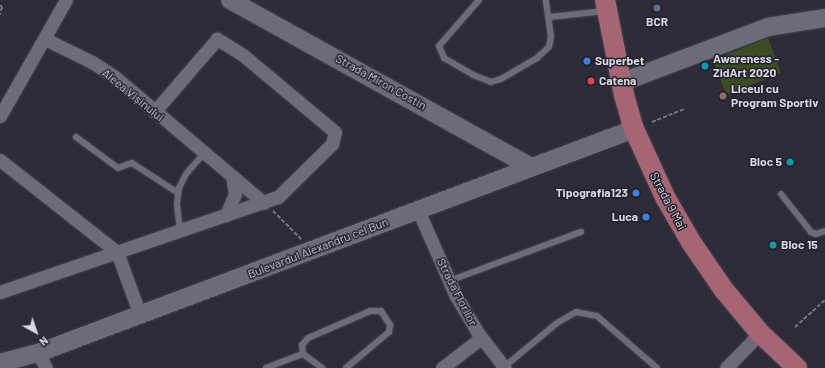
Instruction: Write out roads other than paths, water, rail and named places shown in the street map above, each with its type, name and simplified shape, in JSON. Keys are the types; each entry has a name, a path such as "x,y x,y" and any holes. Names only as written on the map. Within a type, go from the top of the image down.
{"main road":[{"name":"Strada Miron Costin","path":"230,0 531,167"},
{"name":"Strada 9 Mai","path":"606,6 620,83 643,125 664,197 691,242 724,290 760,333 797,368"},
{"path":"620,83 768,27 825,18"},
{"name":"Bulevardul Alexandru cel Bun","path":"0,363 42,361 140,315 643,125"}],"street":[{"path":"0,116 66,0"},
{"name":"Aleea Vișinului","path":"45,39 92,62 115,77 154,112 264,202"},
{"path":"0,292 264,202 282,194 305,173 332,144 335,132 243,55 217,39 154,112"},
{"path":"0,160 117,252 140,315"},
{"path":"226,215 235,194 232,176"},
{"name":"Strada Florilor","path":"418,210 449,281 481,338 505,367"},
{"path":"726,368 760,333"},
{"path":"442,368 481,338"}],"lane":[{"path":"479,0 439,46 444,58 473,75 491,82 501,79 544,52 549,47 551,37 550,17 546,0"},
{"path":"550,17 606,6"},
{"path":"76,137 118,168 132,163 178,193"},
{"path":"180,230 177,204 178,193 186,174 204,153"},
{"path":"781,194 811,232 816,234 825,231"},
{"path":"449,281 581,232"},
{"path":"322,368 303,354 302,345 308,338 370,311 381,311 390,325 389,332 346,368"},
{"path":"505,367 557,323 576,312 597,316 657,368"},
{"path":"266,368 303,354"}],"place":[{"name":"BCR","path":"657,8"},
{"name":"Superbet","path":"587,61"},
{"name":"Awareness - ZidArt 2020","path":"705,66"},
{"name":"Catena","path":"591,81"},
{"name":"Liceul cu Program Sportiv","path":"723,96"},
{"name":"Bloc 5","path":"790,162"},
{"name":"Tipografia123","path":"636,193"},
{"name":"Luca","path":"646,217"},
{"name":"Bloc 15","path":"773,245"}]}
